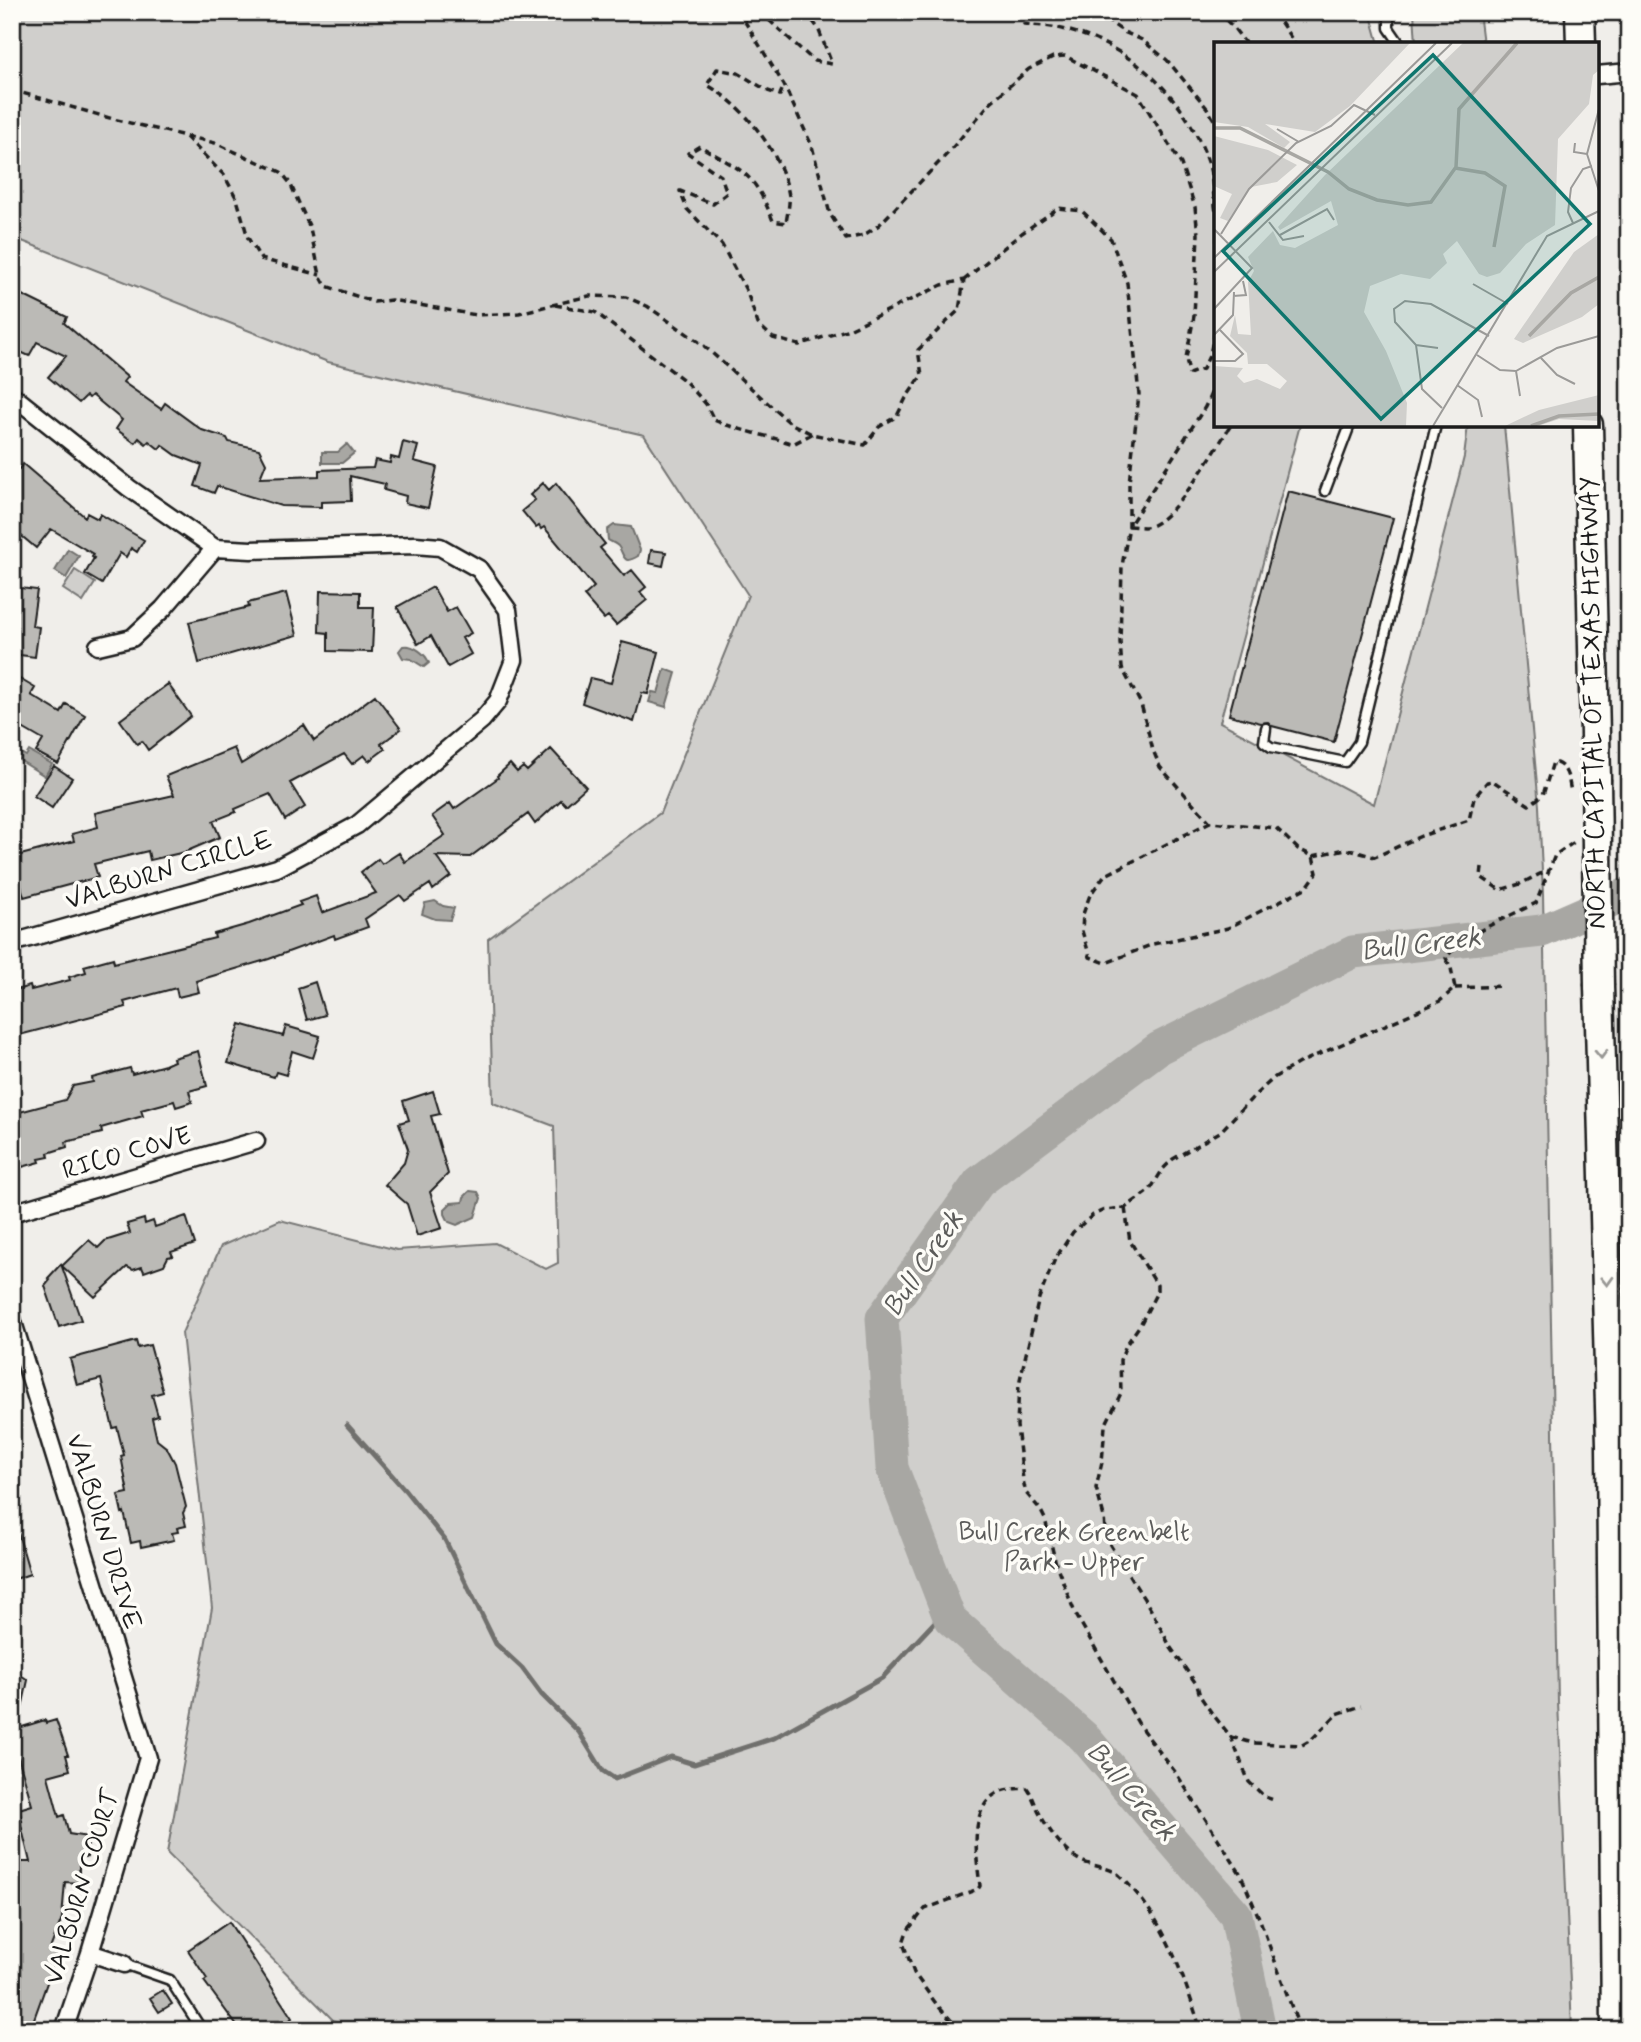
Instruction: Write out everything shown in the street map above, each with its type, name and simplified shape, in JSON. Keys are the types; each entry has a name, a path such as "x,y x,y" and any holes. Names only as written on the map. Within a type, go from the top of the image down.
{"highway":[{"path":"1580,12 1581,42"},
{"name":"NORTH CAPITAL OF TEXAS HIGHWAY","path":"1588,427 1599,985 1620,1445 1616,2030"}],"street":[{"path":"1599,75 1629,72"},
{"path":"12,394 130,488 215,548 163,609 132,638 98,646"},
{"name":"VALBURN CIRCLE","path":"12,943 277,868 357,825 482,720 498,701 514,660 508,610 479,569 440,547 415,545 251,550 215,548"},
{"name":"RICO COVE","path":"12,1213 256,1141"},
{"name":"VALBURN DRIVE","path":"12,1319 148,1758"},
{"name":"VALBURN COURT","path":"64,2030 90,1953 148,1758"},
{"path":"90,1953 124,1964"}],"lane":[{"path":"1389,12 1389,28 1399,42"},
{"path":"1325,491 1349,427"},
{"path":"1266,728 1264,743 1271,747 1345,762 1359,742 1436,427"},
{"path":"124,1964 170,1980 202,2030"}],"path":[{"path":"736,12 742,17 784,85 812,146 830,214 846,239 864,235 878,225 948,153 991,102 1029,69 1053,57 1065,56 1138,94 1181,164 1195,207 1198,234 1194,316 1186,358 1189,373 1203,369 1214,336"},
{"path":"760,12 814,61 832,64 818,29 806,12"},
{"path":"1018,12 1024,24 1066,30 1108,46 1144,69 1166,89 1192,123 1208,162 1214,200"},
{"path":"1095,12 1124,32 1142,40 1167,60 1214,120"},
{"path":"1218,12 1245,42"},
{"path":"1274,12 1294,42"},
{"path":"784,85 780,95 737,73 717,69 707,85 746,114 775,157 790,197 786,223 773,221 761,191 747,173 700,146 688,153 721,176 727,193 713,204 680,191 687,209 722,245 747,292 758,324 772,338 799,345 849,329 942,285 964,280 1058,208 1082,211 1111,239 1127,282 1139,394 1129,483 1129,526 1122,566 1119,642 1122,668 1141,704 1160,767 1210,822"},
{"path":"12,90 64,106 215,143 281,172 290,183 310,228 320,275 326,286 374,302 391,300 476,316 519,313 589,296 626,297 647,306 702,344 790,423 812,434 865,445 879,427 897,416 922,375 918,350 959,310 964,280"},
{"path":"184,136 224,175 237,199 248,237 261,259 320,275"},
{"path":"553,304 594,312 685,381 706,404 714,420 793,444 812,434"},
{"path":"1129,526 1205,407 1214,387"},
{"path":"1129,526 1150,527 1163,518 1184,495 1230,427"},
{"path":"1313,856 1317,873 1307,887 1228,928 1153,944 1106,963 1090,957 1082,931 1083,914 1090,895 1104,876 1210,822 1276,828 1298,849 1313,856 1346,849 1375,857 1421,836 1469,820 1474,798 1486,782 1493,781 1529,805 1543,795 1553,762 1564,768 1569,777 1571,793"},
{"path":"1610,817 1629,803"},
{"path":"1455,988 1446,958 1452,950 1536,903 1555,855 1582,837"},
{"path":"1482,867 1481,877 1500,890 1520,884 1549,869"},
{"path":"1300,2030 1240,1873 1176,1773 1141,1728 1075,1613 1056,1564 1045,1519 1026,1493 1017,1426 1020,1384 1039,1298 1055,1259 1073,1232 1093,1215 1104,1210 1125,1208 1150,1190 1173,1159 1220,1132 1275,1077 1298,1063 1440,1001 1455,988 1501,986"},
{"path":"1125,1208 1130,1241 1157,1285 1157,1292 1123,1352 1119,1378 1121,1393 1105,1426 1102,1462 1096,1488 1107,1539 1171,1647 1197,1685 1200,1696 1231,1737 1249,1782 1265,1797 1273,1800"},
{"path":"1231,1737 1253,1743 1302,1745 1311,1740 1337,1714 1361,1706"},
{"path":"960,2030 937,2005 914,1973 903,1943 907,1931 925,1909 978,1889 980,1886 974,1839 984,1807 991,1797 1002,1790 1027,1788 1041,1816 1069,1853 1083,1864 1117,1873 1149,1910 1178,1960 1201,2030"}],"green space":[{"name":"Bull Creek Greenbelt Park - Upper","path":"12,12 1370,12 1378,42 1214,42 1214,427 1299,427 1220,722 1374,804 1464,457 1468,427 1504,427 1539,806 1543,894 1558,1702 1572,2030 343,2030 167,1853 212,1608 182,1333 221,1246 280,1220 397,1250 495,1243 546,1269 558,1263 554,1126 493,1103 488,939 660,813 748,595 644,435 328,362 12,237"},
{"path":"1414,12 1479,12 1483,42 1416,42"},
{"path":"75,570 95,583 83,602 63,589"}],"shaded area":[{"path":"347,444 354,453 342,463 322,463 322,452 338,452"},
{"path":"614,525 631,527 640,550 638,556 626,560 618,546 608,540 607,530"},
{"path":"68,549 79,556 66,578 55,571"},
{"path":"403,646 419,650 429,663 424,667 411,659 403,658 399,651"},
{"path":"665,669 676,673 666,707 649,702 652,692 658,693"},
{"path":"29,751 52,764 45,776 16,758 19,752 26,756"},
{"path":"435,901 454,908 450,920 435,919 422,914 425,903"},
{"path":"470,1191 478,1192 481,1198 475,1217 457,1225 449,1222 445,1209 451,1203 463,1202"}],"building":[{"path":"12,290 67,317 64,323 127,377 123,382 161,409 165,403 202,430 227,438 229,442 259,449 266,463 260,478 319,476 319,470 373,468 375,460 390,463 391,457 399,459 403,442 418,446 414,461 437,467 428,508 405,503 406,496 384,490 385,484 350,476 351,501 321,502 321,507 281,506 217,486 214,493 195,486 202,465 176,455 162,445 159,449 149,441 146,444 139,438 135,443 116,429 122,420 92,395 89,398 86,396 79,403 48,377 66,356 37,342 29,356 12,348"},
{"path":"23,464 85,517 87,513 98,519 100,514 144,540 137,552 131,548 126,557 120,553 102,584 85,574 94,558 93,554 51,529 36,548 12,528 12,477"},
{"path":"543,483 549,490 556,483 605,544 600,548 624,576 632,570 646,587 640,592 647,600 616,625 608,616 604,619 584,596 594,587 544,527 536,528 522,511 535,500 530,495"},
{"path":"1288,491 1393,518 1334,742 1272,726 1268,722 1261,723 1229,715"},
{"path":"651,550 666,552 663,566 649,563"},
{"path":"12,587 37,590 32,626 39,627 35,657 12,654"},
{"path":"433,587 447,612 456,607 471,633 462,638 471,654 448,667 431,636 418,644 397,607"},
{"path":"320,591 360,592 360,607 374,607 372,652 328,651 328,633 319,632"},
{"path":"286,593 297,635 199,663 189,622 249,607 248,603"},
{"path":"622,642 659,652 648,694 642,693 634,722 582,703 590,678 611,683"},
{"path":"18,678 35,688 31,695 61,713 66,704 85,715 58,764 36,752 43,740 12,722 12,689"},
{"path":"168,684 191,716 148,750 142,741 137,744 120,720"},
{"path":"375,695 401,729 381,744 385,749 369,761 364,755 352,764 344,754 290,783 305,807 285,820 270,794 213,821 220,837 185,852 150,860 148,851 94,864 98,877 24,897 13,857 74,841 72,834 98,827 95,813 174,795 166,776 234,748 241,764 304,725 314,741"},
{"path":"551,749 586,787 566,805 561,800 535,824 528,814 470,857 436,856 451,876 433,890 430,884 405,901 400,895 365,919 368,927 335,939 334,935 269,959 196,981 199,992 178,997 176,988 124,1002 126,1007 12,1037 12,991 30,986 31,990 70,980 69,977 86,972 84,966 113,958 114,963 215,938 214,934 301,905 299,902 316,896 322,913 376,893 361,872 378,859 382,864 399,853 405,862 445,835 432,816 450,803 454,809 498,778 510,764 517,772 523,767 527,771"},
{"path":"54,766 72,778 52,808 34,796"},
{"path":"315,982 325,1015 307,1020 298,988"},
{"path":"240,1024 283,1036 286,1026 320,1036 313,1058 292,1051 286,1075 276,1072 274,1077 228,1063"},
{"path":"198,1051 207,1086 189,1091 192,1102 176,1107 174,1101 141,1110 143,1116 101,1128 102,1133 66,1142 67,1147 48,1153 49,1157 39,1159 40,1162 22,1167 12,1133 12,1114 65,1100 73,1086 93,1082 92,1078 130,1068 132,1074 165,1065 174,1061 173,1058"},
{"path":"433,1091 440,1114 431,1116 448,1174 430,1192 442,1228 417,1236 407,1204 385,1185 404,1163 408,1149 399,1123 409,1120 403,1101"},
{"path":"186,1216 195,1244 171,1252 173,1256 168,1257 164,1265 144,1272 142,1267 133,1270 127,1267 95,1297 62,1266 89,1240 98,1248 105,1241 130,1233 127,1224 144,1219 145,1224 153,1221 155,1227"},
{"path":"61,1264 81,1320 59,1327 45,1286 50,1280 48,1278"},
{"path":"136,1341 138,1348 150,1345 163,1392 152,1395 158,1416 152,1418 157,1440 167,1448 175,1463 186,1507 183,1513 186,1526 177,1528 178,1532 172,1533 174,1540 141,1547 140,1541 131,1543 124,1512 122,1513 118,1495 128,1493 121,1456 124,1455 117,1427 113,1428 101,1379 77,1385 70,1359"},
{"path":"12,1526 16,1526 30,1574 12,1580"},
{"path":"12,1669 28,1680 19,1722 12,1721"},
{"path":"45,1720 46,1723 56,1720 68,1755 70,1770 48,1776 59,1817 64,1815 69,1834 88,1837 87,1857 79,1856 79,1883 65,1882 62,1918 50,1949 58,1952 30,2030 12,2030 12,1971 18,1956 12,1954 12,1912 18,1910 18,1886 12,1886 12,1862 30,1862 19,1809 32,1805 15,1746 12,1747 12,1730"},
{"path":"229,1922 292,2018 289,2021 295,2030 240,2030 204,1981 207,1979 188,1950"},
{"path":"163,1990 172,2004 159,2012 150,1998"}],"waterway":[{"name":"Bull Creek","path":"1260,2030 1236,1915 1084,1737 950,1619 892,1468 882,1318 979,1182 1159,1048 1353,952 1542,931 1629,893"},
{"path":"347,1425 445,1540 496,1644 522,1668 542,1695 579,1732 603,1771 615,1779 671,1757 694,1764 774,1738 882,1678 946,1610"}]}
